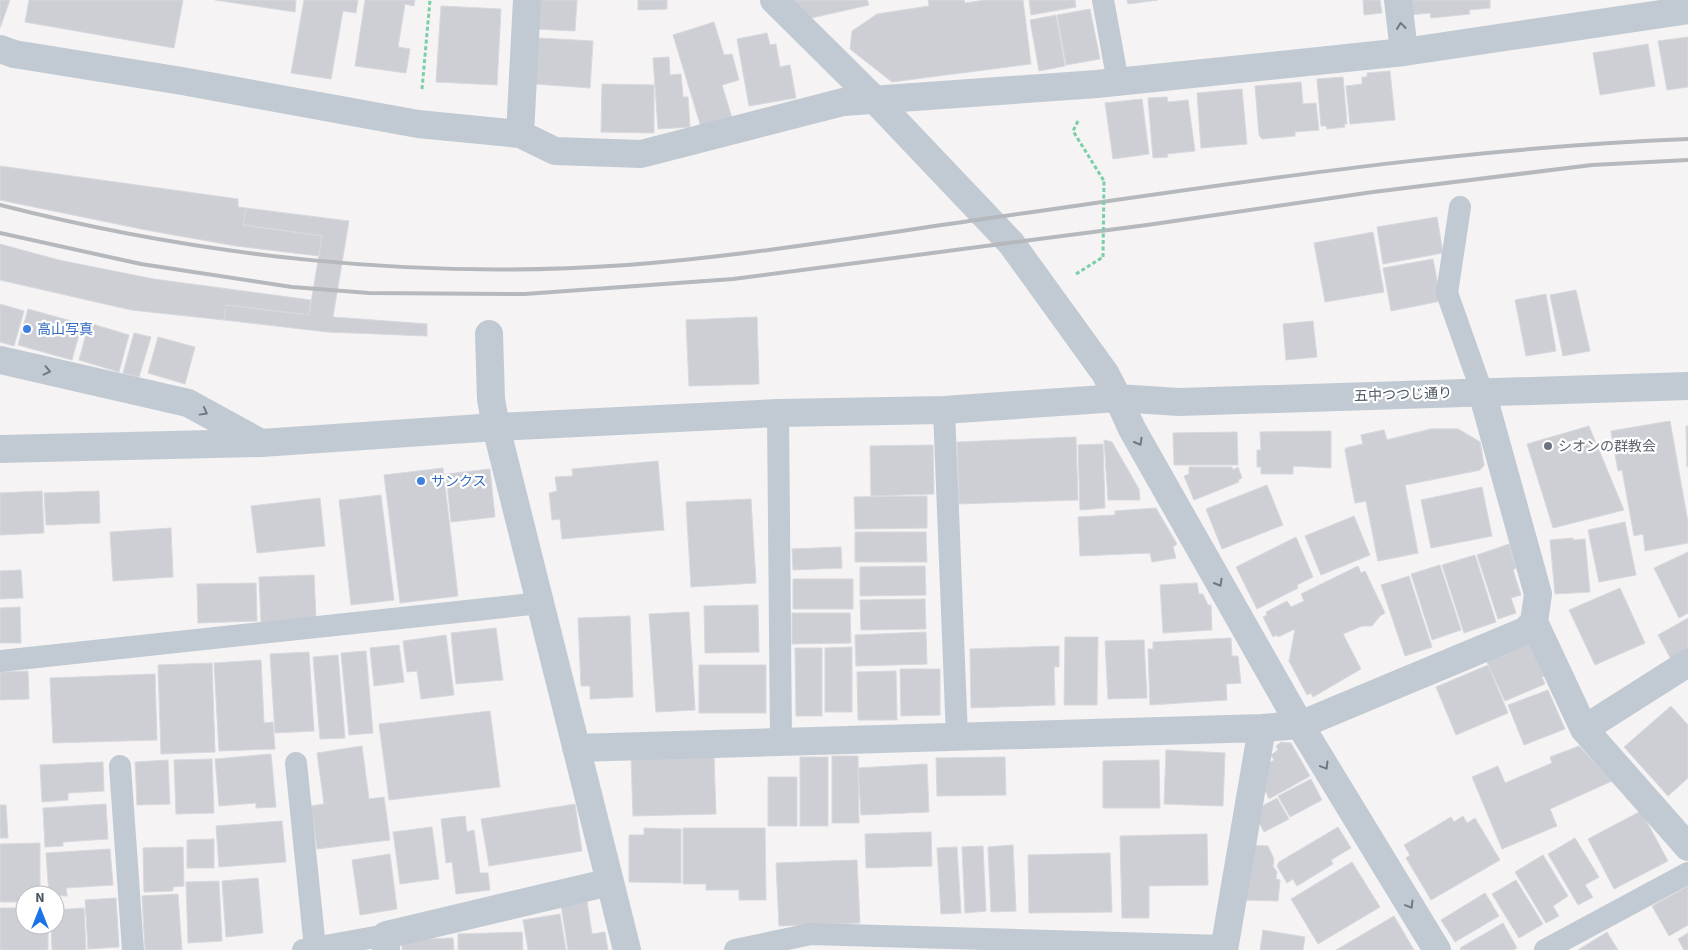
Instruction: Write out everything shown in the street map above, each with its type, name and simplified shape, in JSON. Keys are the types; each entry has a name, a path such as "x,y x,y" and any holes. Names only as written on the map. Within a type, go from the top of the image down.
{"street":[{"path":"520,134 527,0"},
{"path":"774,0 876,101 1011,243 1105,373 1132,429 1300,725 1437,950"},
{"path":"1398,0 1404,52"},
{"path":"0,49 14,54 182,81 418,124 520,134 555,151 641,154 843,102 1107,83 1404,52 1688,10"},
{"path":"489,334 492,399 496,427 627,950"},
{"path":"0,360 188,403 261,443"},
{"name":"五中つつじ通り","path":"0,450 261,443 496,427 778,413 944,410 1118,398 1179,402 1688,386"},
{"path":"1482,392 1538,594 1534,622 1584,729 1688,847"},
{"path":"576,748 1262,728 1300,725 1525,631 1534,622"},
{"path":"1584,729 1688,663"},
{"path":"1225,948 1262,728"},
{"path":"386,943 610,882"}],"lane":[{"path":"1103,0 1107,83"},
{"path":"1460,207 1448,293 1482,392"},
{"path":"944,410 958,737"},
{"path":"778,413 781,742"},
{"path":"0,661 541,602"},
{"path":"296,764 309,949 386,943"},
{"path":"120,766 133,950"},
{"path":"1545,950 1688,873"},
{"path":"734,950 811,934 1225,948"}],"path":[{"path":"418,124 430,0"},
{"path":"1103,257 1104,181 1073,131 1107,83"}],"building":[{"path":"0,0 10,0 0,28"},
{"path":"29,0 183,0 174,48 25,22"},
{"path":"215,0 296,0 295,12"},
{"path":"304,0 358,0 356,13 343,11 331,79 291,73"},
{"path":"365,0 415,0 414,6 405,4 398,47 410,49 406,73 355,66"},
{"path":"537,0 577,0 575,31 535,29"},
{"path":"638,0 667,0 667,9 638,10"},
{"path":"787,0 867,0 869,5 807,19"},
{"path":"928,0 964,0 965,3 985,0 1023,0 1031,64 892,82 850,49 852,31 877,14 929,6"},
{"path":"1029,0 1075,0 1076,7 1031,15"},
{"path":"1127,0 1158,0 1128,4"},
{"path":"1363,0 1380,0 1382,13 1364,15"},
{"path":"1408,0 1490,0 1490,8 1469,10 1470,14 1431,18 1430,13 1410,15"},
{"path":"441,6 501,9 497,85 436,82"},
{"path":"1090,9 1100,59 1066,65 1057,15"},
{"path":"1056,15 1065,66 1039,71 1030,20"},
{"path":"714,22 724,55 732,54 739,80 722,85 732,118 701,127 673,35"},
{"path":"767,33 770,45 776,44 780,67 790,65 796,98 749,106 737,39"},
{"path":"1688,37 1688,87 1667,90 1658,41"},
{"path":"538,38 593,41 590,88 535,84"},
{"path":"1648,44 1655,86 1600,95 1593,53"},
{"path":"669,57 670,75 681,74 683,97 688,97 690,127 658,129 653,58"},
{"path":"1390,71 1395,120 1350,124 1346,86 1362,84 1362,77 1367,77 1367,73"},
{"path":"1343,77 1347,124 1344,124 1345,127 1327,129 1326,126 1321,126 1317,79"},
{"path":"1301,82 1303,104 1316,103 1319,130 1295,132 1295,136 1262,139 1259,135 1255,86"},
{"path":"602,84 654,85 654,133 601,132"},
{"path":"1242,89 1247,144 1201,148 1197,93"},
{"path":"1167,97 1168,102 1188,100 1195,151 1167,154 1168,157 1153,158 1148,98"},
{"path":"1142,99 1149,154 1113,159 1105,103"},
{"path":"0,166 238,199 238,207 246,208 243,225 322,236 319,256 236,246 146,230 0,200"},
{"path":"246,208 349,221 333,317 427,324 427,336 327,332 224,320 226,305 309,315 322,236 243,225"},
{"path":"1437,217 1443,253 1383,264 1377,227"},
{"path":"1373,232 1384,292 1325,302 1314,243"},
{"path":"0,244 59,260 154,279 311,300 309,315 226,305 224,320 131,310 0,280"},
{"path":"1433,259 1441,301 1391,311 1383,268"},
{"path":"1576,290 1590,351 1563,356 1550,295"},
{"path":"1546,294 1556,351 1526,356 1515,300"},
{"path":"0,304 24,311 14,346 0,342"},
{"path":"28,309 82,324 72,360 18,345"},
{"path":"757,317 759,384 689,386 686,320"},
{"path":"1313,321 1317,357 1286,360 1283,324"},
{"path":"89,323 129,335 119,372 79,360"},
{"path":"134,333 151,337 139,377 123,373"},
{"path":"158,337 195,347 185,384 148,373"},
{"path":"1670,421 1688,522 1688,543 1645,551 1643,534 1634,536 1622,470 1618,471 1611,431"},
{"path":"1589,426 1624,510 1553,528 1527,444"},
{"path":"1686,426 1688,426 1688,467 1687,467"},
{"path":"1431,429 1458,429 1480,442 1484,465 1480,470 1405,485 1418,553 1378,561 1366,501 1355,503 1345,450 1346,448 1363,444 1361,435 1384,430 1387,440"},
{"path":"1431,429 1458,429 1480,442 1484,465 1480,470 1405,485 1418,553 1378,561 1366,501 1355,503 1345,450 1346,448 1363,444 1361,435 1384,430 1387,440"},
{"path":"1331,431 1331,468 1293,466 1293,474 1261,474 1261,467 1257,467 1257,450 1261,450 1260,432"},
{"path":"1237,432 1238,465 1174,465 1173,433"},
{"path":"1076,437 1078,500 959,504 957,442"},
{"path":"1104,440 1112,442 1139,489 1140,500 1108,500"},
{"path":"1103,444 1105,508 1080,510 1078,445"},
{"path":"933,445 934,494 871,496 870,446"},
{"path":"658,461 664,530 562,539 560,519 552,520 549,493 557,491 555,477 573,476 572,469"},
{"path":"1189,467 1232,467 1233,470 1238,467 1242,478 1238,480 1239,482 1194,500 1184,476 1189,474"},
{"path":"443,468 458,596 400,603 384,475"},
{"path":"490,469 495,517 451,522 446,474"},
{"path":"1267,485 1283,525 1222,549 1206,509"},
{"path":"1482,487 1492,536 1431,548 1421,500"},
{"path":"42,491 44,533 0,535 0,493"},
{"path":"99,491 100,523 46,525 44,493"},
{"path":"381,495 394,600 351,605 339,500"},
{"path":"927,496 927,528 855,529 854,497"},
{"path":"320,498 325,546 257,553 251,506"},
{"path":"751,499 756,583 691,587 686,502"},
{"path":"1156,508 1177,544 1173,547 1176,558 1152,562 1150,553 1080,556 1078,517 1115,515 1115,511"},
{"path":"1354,516 1370,555 1321,575 1305,536"},
{"path":"1625,522 1636,575 1599,582 1588,530"},
{"path":"171,528 173,577 113,581 110,532"},
{"path":"855,532 926,532 927,562 855,562"},
{"path":"1296,537 1313,577 1297,585 1298,588 1257,609 1236,567"},
{"path":"1573,538 1573,540 1585,539 1590,592 1555,594 1550,540"},
{"path":"1509,544 1516,568 1513,570 1521,595 1511,598 1516,613 1498,619 1477,555"},
{"path":"841,547 842,568 793,570 792,549"},
{"path":"1688,552 1688,613 1679,618 1654,568"},
{"path":"1475,555 1496,622 1464,633 1442,565"},
{"path":"1440,565 1461,630 1432,640 1411,574"},
{"path":"925,566 926,595 860,596 860,567"},
{"path":"1358,566 1361,573 1365,571 1385,613 1372,626 1362,626 1343,634 1361,669 1313,697 1311,693 1307,695 1289,661 1295,629 1278,637 1277,635 1273,637 1263,617 1267,615 1266,612 1287,601 1291,607 1304,601 1301,594"},
{"path":"21,570 23,598 0,599 0,571"},
{"path":"314,575 316,619 261,622 259,577"},
{"path":"1409,576 1432,647 1405,656 1381,585"},
{"path":"793,579 853,579 853,609 793,609"},
{"path":"256,583 257,621 198,623 197,584"},
{"path":"1197,583 1199,594 1203,594 1208,605 1211,605 1212,630 1163,633 1160,585"},
{"path":"1620,588 1645,643 1595,665 1569,610"},
{"path":"925,599 926,629 861,630 860,600"},
{"path":"758,605 759,652 705,653 704,606"},
{"path":"20,607 21,643 0,643 0,608"},
{"path":"689,612 695,710 656,712 649,614"},
{"path":"792,613 850,613 851,643 792,644"},
{"path":"630,616 633,697 590,699 590,686 581,686 578,618"},
{"path":"1688,618 1688,652 1672,661 1658,635"},
{"path":"496,628 503,680 456,684 451,633"},
{"path":"926,632 927,664 856,666 855,635"},
{"path":"446,635 454,695 421,699 417,671 407,672 403,641"},
{"path":"1065,637 1098,637 1097,705 1064,705"},
{"path":"1231,638 1232,656 1238,656 1241,683 1226,684 1227,700 1150,705 1148,649 1153,649 1153,642"},
{"path":"1144,640 1147,698 1108,699 1105,641"},
{"path":"1530,643 1544,676 1542,677 1545,684 1505,701 1487,662"},
{"path":"399,645 404,682 374,686 370,648"},
{"path":"1059,646 1059,667 1054,667 1055,705 971,708 970,649"},
{"path":"852,647 852,712 825,712 825,648"},
{"path":"795,648 822,648 822,716 796,716"},
{"path":"366,651 373,733 349,735 341,653"},
{"path":"309,652 314,731 275,733 270,654"},
{"path":"338,655 345,738 320,739 313,657"},
{"path":"261,660 264,723 273,722 275,749 219,751 214,663"},
{"path":"212,663 215,752 161,754 158,665"},
{"path":"699,665 766,665 766,713 699,713"},
{"path":"1488,665 1508,713 1456,735 1436,687"},
{"path":"900,669 940,669 940,715 901,716"},
{"path":"28,671 29,699 0,700 0,672"},
{"path":"896,671 897,720 858,720 857,672"},
{"path":"155,674 157,740 53,743 50,678"},
{"path":"1548,690 1565,729 1524,745 1508,705"},
{"path":"1671,706 1688,725 1688,778 1668,796 1624,747"},
{"path":"490,711 500,787 389,800 379,724"},
{"path":"1281,742 1291,743 1310,776 1269,799 1266,792 1261,795 1258,770 1274,760 1271,755 1278,750 1276,746"},
{"path":"362,746 369,799 384,797 390,840 317,849 311,806 324,804 317,753"},
{"path":"1579,746 1612,781 1550,809 1557,826 1502,849 1472,777 1498,766 1505,783 1552,763 1550,757"},
{"path":"1166,750 1225,753 1223,806 1164,804"},
{"path":"271,754 276,807 256,808 256,803 219,806 215,759"},
{"path":"714,756 716,814 633,816 631,757"},
{"path":"832,756 858,756 859,823 832,823"},
{"path":"800,757 828,757 828,826 800,826"},
{"path":"1005,757 1006,795 937,796 936,758"},
{"path":"212,759 214,813 176,814 174,760"},
{"path":"168,760 170,804 137,805 135,762"},
{"path":"1159,760 1160,808 1103,808 1103,761"},
{"path":"103,762 104,791 68,793 68,800 42,802 40,765"},
{"path":"927,764 929,812 861,815 858,768"},
{"path":"768,777 797,777 797,826 768,826"},
{"path":"1311,779 1322,800 1290,817 1278,796"},
{"path":"1277,798 1289,819 1264,832 1253,811"},
{"path":"106,804 108,839 63,842 63,846 45,847 43,808"},
{"path":"575,804 582,851 489,866 481,819"},
{"path":"0,805 6,805 8,838 0,838"},
{"path":"1641,811 1668,861 1614,889 1588,839"},
{"path":"465,816 467,832 474,830 480,873 488,873 490,890 456,894 452,862 446,863 441,819"},
{"path":"1463,816 1467,823 1475,818 1500,860 1431,900 1406,858 1410,855 1404,845 1451,817 1454,822"},
{"path":"282,821 286,862 219,867 216,826"},
{"path":"432,827 439,879 400,884 393,832"},
{"path":"1338,827 1351,848 1331,860 1333,864 1297,886 1293,879 1287,883 1277,866 1279,862"},
{"path":"644,828 681,829 681,883 629,882 629,835 644,835"},
{"path":"683,828 765,828 766,900 739,900 739,890 706,890 706,884 683,884"},
{"path":"931,832 932,866 866,868 865,834"},
{"path":"1207,834 1208,885 1149,886 1149,918 1122,918 1120,836"},
{"path":"1575,838 1599,877 1585,885 1593,897 1578,905 1548,854"},
{"path":"214,839 214,868 187,868 187,840"},
{"path":"40,843 40,885 15,885 15,902 0,902 0,844"},
{"path":"1013,845 1016,911 991,912 988,847"},
{"path":"1247,845 1268,846 1274,859 1273,866 1277,872 1276,879 1280,880 1278,901 1243,900"},
{"path":"983,846 986,911 965,913 962,847"},
{"path":"183,847 184,886 173,887 173,891 144,892 143,848"},
{"path":"957,847 961,913 941,914 937,848"},
{"path":"110,849 113,885 66,888 67,896 65,896 65,885 48,885 46,853"},
{"path":"1110,853 1112,912 1029,913 1028,855"},
{"path":"390,854 397,909 360,915 352,860"},
{"path":"1543,855 1568,896 1553,906 1559,916 1546,923 1515,872"},
{"path":"857,860 860,923 779,926 776,863"},
{"path":"1352,862 1380,907 1318,944 1291,899"},
{"path":"258,878 263,933 226,937 222,881"},
{"path":"1516,880 1543,924 1519,938 1492,894"},
{"path":"219,881 222,941 188,943 186,882"},
{"path":"1688,886 1688,925 1669,936 1652,906"},
{"path":"1485,893 1499,916 1455,942 1441,920"},
{"path":"178,894 182,950 145,950 142,896"},
{"path":"116,898 119,947 88,949 85,900"},
{"path":"587,901 592,934 605,932 608,950 568,950 561,905"},
{"path":"0,908 15,908 15,935 48,935 48,950 0,950"},
{"path":"84,908 86,950 52,950 51,935 65,935 65,909"},
{"path":"560,914 566,950 528,950 523,920"},
{"path":"1394,916 1414,950 1336,950"},
{"path":"1503,923 1517,948 1513,950 1461,950 1460,948"},
{"path":"1263,930 1305,937 1303,950 1260,950"},
{"path":"522,932 523,950 458,950 458,934"},
{"path":"1607,932 1618,950 1578,950"},
{"path":"1688,933 1688,950 1684,950 1678,939"},
{"path":"453,938 454,950 402,950 402,940"}],"railway":[{"path":"0,205 77,223 232,251 390,266 548,269 627,265 761,251 1335,170 1511,151 1688,139"},
{"path":"0,233 141,264 292,287 369,293 525,294 733,279 1147,225 1373,192 1592,165 1688,160"}],"place":[{"name":"高山写真","path":"27,329"},
{"name":"シオンの群教会","path":"1548,446"},
{"name":"サンクス","path":"421,481"}]}
